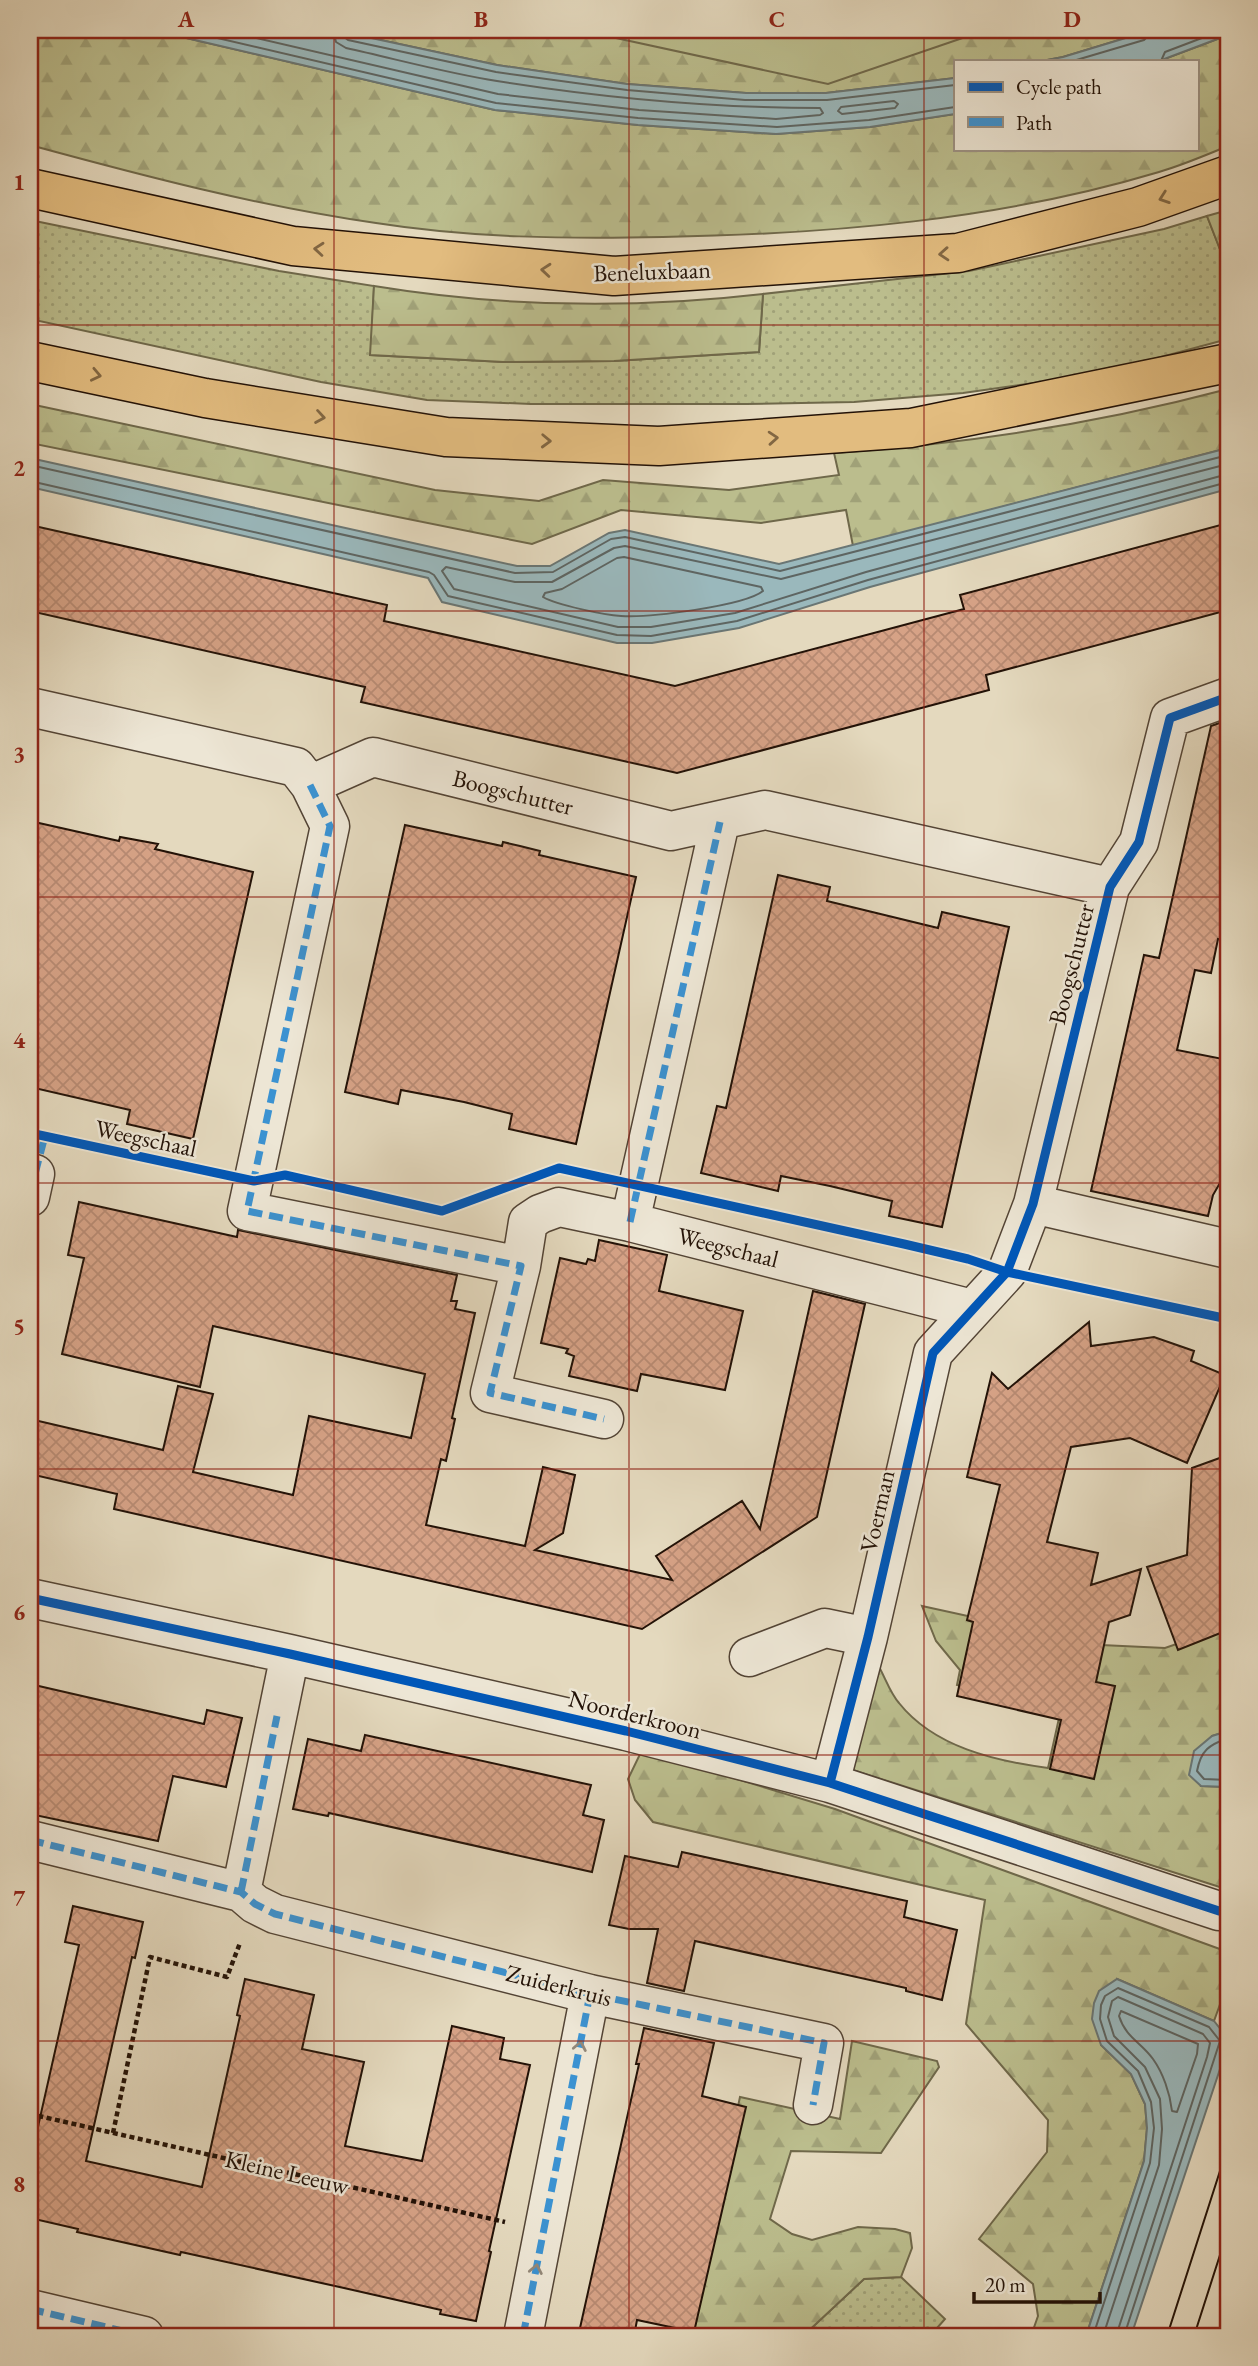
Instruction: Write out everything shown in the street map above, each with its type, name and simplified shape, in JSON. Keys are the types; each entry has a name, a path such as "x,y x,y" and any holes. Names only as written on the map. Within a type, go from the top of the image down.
{"main road":[{"name":"Beneluxbaan","path":"30,188 293,246 614,276 958,253 1138,207 1228,175"},
{"path":"30,361 205,398 446,437 659,446 911,428 1228,363"}],"street":[{"name":"Boogschutter","path":"1007,1272 1033,1204 1110,887 1139,842 1170,719 1224,700"},
{"path":"30,707 296,766 310,785 330,826 247,1211 521,1266"},
{"name":"Boogschutter","path":"310,785 373,757 671,831 765,810 1110,887"},
{"path":"630,1222 720,821"},
{"path":"1033,1204 1228,1249"},
{"name":"Weegschaal","path":"604,1419 490,1393 521,1266 528,1222 540,1213 559,1207 630,1222 972,1309"},
{"name":"Voerman","path":"830,1783 868,1637 933,1353 1007,1272"},
{"name":"Noorderkroon","path":"30,1598 626,1731 830,1783 1225,1914"},
{"path":"750,1657 825,1628 868,1637"},
{"path":"248,1898 290,1654"},
{"name":"Zuiderkruis","path":"30,1840 248,1898 275,1914 590,1994 824,2043 813,2105"},
{"path":"523,2336 590,1994"},
{"path":"30,2309 144,2336"}],"path":[{"path":"113,2133 150,1957 227,1977 248,1898"}],"green space":[{"path":"30,30 152,30 495,110 638,125 776,134 870,127 954,114 954,150 1198,150 1198,60 1162,60 1228,35 1228,146 1168,169 1037,202 976,213 851,228 663,237 555,237 447,232 332,216 245,199 30,145"},
{"path":"334,30 1152,30 1047,60 954,60 954,78 826,93 746,93 627,84 497,65"},
{"path":"579,30 986,30 828,84"},
{"path":"1228,210 1228,264 1226,265 1207,216"},
{"path":"1207,216 1228,264 1228,339 1150,360 1062,379 963,393 854,402 746,404 531,404 427,400 321,382 30,319 30,220 279,271 374,286 371,355 504,362 614,361 759,352 763,294 969,271 1164,229"},
{"path":"374,286 471,298 568,304 666,302 763,294 759,352 614,361 504,362 370,355"},
{"path":"1228,389 1228,448 853,546 846,510 761,523 621,510 532,544 30,443 30,404 435,490 539,501 603,480 729,490 839,475 834,453 983,438 1082,422"},
{"path":"922,1606 1101,1645 1165,1648 1228,1624 1228,1731 1212,1736 1201,1786 1228,1787 1226,1889 853,1770 878,1665 896,1699 913,1718 930,1731 987,1756 1048,1768 1061,1709 957,1685 960,1670 936,1641"},
{"path":"642,1750 835,1809 1228,1952 1228,1982 1214,2021 1117,1979 1101,2045 1131,2074 1145,2104 1147,2128 1144,2161 1086,2336 1031,2336 1038,2316 1033,2284 979,2239 1047,2152 1048,2120 966,2024 985,1900 653,1822 635,1800 628,1779"},
{"path":"852,2041 937,2061 939,2067 881,2153 791,2151 770,2219 792,2234 812,2240 858,2227 895,2229 910,2233 912,2248 901,2277 864,2279 803,2336 689,2336 740,2097 840,2119"},
{"path":"901,2277 945,2319 930,2336 803,2336 864,2279"}],"water":[{"path":"152,30 334,30 497,65 627,84 746,93 826,93 954,78 954,114 870,127 776,134 638,125 495,110"},
{"path":"1152,30 1228,30 1228,35 1162,60 1047,60"},
{"path":"1228,448 1228,489 870,587 739,628 652,643 617,643 442,602 428,578 30,487 30,458 517,566 550,566 609,533 625,530 779,564"},
{"path":"1228,1731 1228,1787 1201,1786 1189,1775 1194,1751 1212,1736"},
{"path":"1117,1979 1214,2021 1226,2036 1223,2060 1131,2336 1086,2336 1144,2161 1147,2128 1145,2104 1131,2074 1101,2045 1092,2019 1099,1991"}],"building":[{"path":"1228,523 1228,610 986,675 989,690 677,773 361,702 365,687 30,611 30,525 387,605 384,621 675,686 964,609 960,595"},
{"path":"1228,720 1228,941 1218,939 1211,973 1195,970 1177,1050 1228,1060 1228,1169 1213,1195 1208,1216 1091,1191 1144,955 1159,958 1211,726"},
{"path":"30,821 119,841 120,837 158,844 155,849 253,872 193,1139 127,1124 130,1110 30,1087"},
{"path":"405,825 502,846 503,842 540,851 539,855 636,877 576,1144 509,1129 512,1114 464,1102 401,1090 398,1104 345,1092"},
{"path":"778,875 830,887 827,901 938,928 942,912 1009,927 942,1227 889,1216 892,1201 830,1186 781,1176 778,1191 701,1173 717,1106 726,1108"},
{"path":"79,1202 237,1237 238,1230 457,1275 451,1301 457,1301 455,1309 475,1313 452,1418 455,1419 446,1461 441,1459 426,1525 525,1546 543,1467 575,1475 563,1533 535,1550 672,1580 656,1556 742,1501 760,1529 813,1291 865,1304 817,1517 642,1629 114,1509 117,1494 30,1474 30,1419 163,1450 178,1386 213,1394 193,1472 293,1495 309,1416 411,1438 425,1374 213,1326 200,1387 62,1354 84,1258 68,1255"},
{"path":"599,1240 667,1255 659,1291 743,1311 725,1390 641,1374 637,1391 569,1376 574,1356 566,1353 568,1349 541,1343 560,1258 586,1264 588,1259 595,1261"},
{"path":"1089,1322 1091,1346 1154,1337 1194,1351 1191,1361 1225,1375 1187,1463 1130,1438 1071,1447 1047,1542 1098,1553 1091,1585 1141,1569 1130,1615 1109,1622 1096,1682 1115,1686 1094,1779 1050,1769 1061,1720 957,1696 973,1622 967,1620 1000,1485 967,1477 992,1373 1008,1389"},
{"path":"1228,1455 1228,1630 1178,1650 1147,1567 1187,1555 1192,1468"},
{"path":"30,1684 204,1724 207,1710 242,1718 226,1787 173,1776 158,1841 30,1814"},
{"path":"365,1735 591,1785 583,1815 604,1820 592,1872 329,1813 328,1816 293,1809 308,1739 361,1751"},
{"path":"682,1852 907,1901 904,1917 957,1930 942,2000 906,1991 906,1988 695,1941 684,1991 647,1983 658,1929 629,1929 609,1925 625,1856 678,1867"},
{"path":"73,1906 143,1922 135,1958 132,1957 86,2161 202,2187 240,2016 237,2015 245,1979 314,1995 302,2049 364,2062 345,2146 422,2161 452,2026 504,2038 500,2059 530,2065 476,2321 440,2314 441,2310 344,2288 77,2232 78,2229 30,2218 30,2162 79,1945 65,1942"},
{"path":"644,2028 714,2043 702,2096 746,2107 694,2332 637,2320 634,2336 616,2336 580,2328 639,2064 636,2064"}],"tram line":[{"path":"1167,2336 1228,2146"},
{"path":"1194,2336 1228,2230"}],"marked path":[{"path":"310,785 330,826 247,1211 521,1266 490,1393 604,1419"},
{"path":"630,1222 720,822"},
{"path":"35,1174 45,1136"},
{"path":"241,1892 277,1716"},
{"path":"30,1840 241,1892 255,1904 275,1914 590,1994 824,2043 813,2105"},
{"path":"523,2336 590,1994"},
{"path":"30,2309 144,2336"}],"cycle path":[{"path":"830,1783 868,1637 933,1353 1007,1272 1033,1204 1110,887 1139,842 1170,718 1228,697"},
{"path":"30,1133 254,1181 285,1175 442,1211 559,1168 904,1244 968,1259 1007,1272 1228,1319"},
{"path":"30,1598 626,1731 830,1783 1219,1911 1228,1910"}]}
